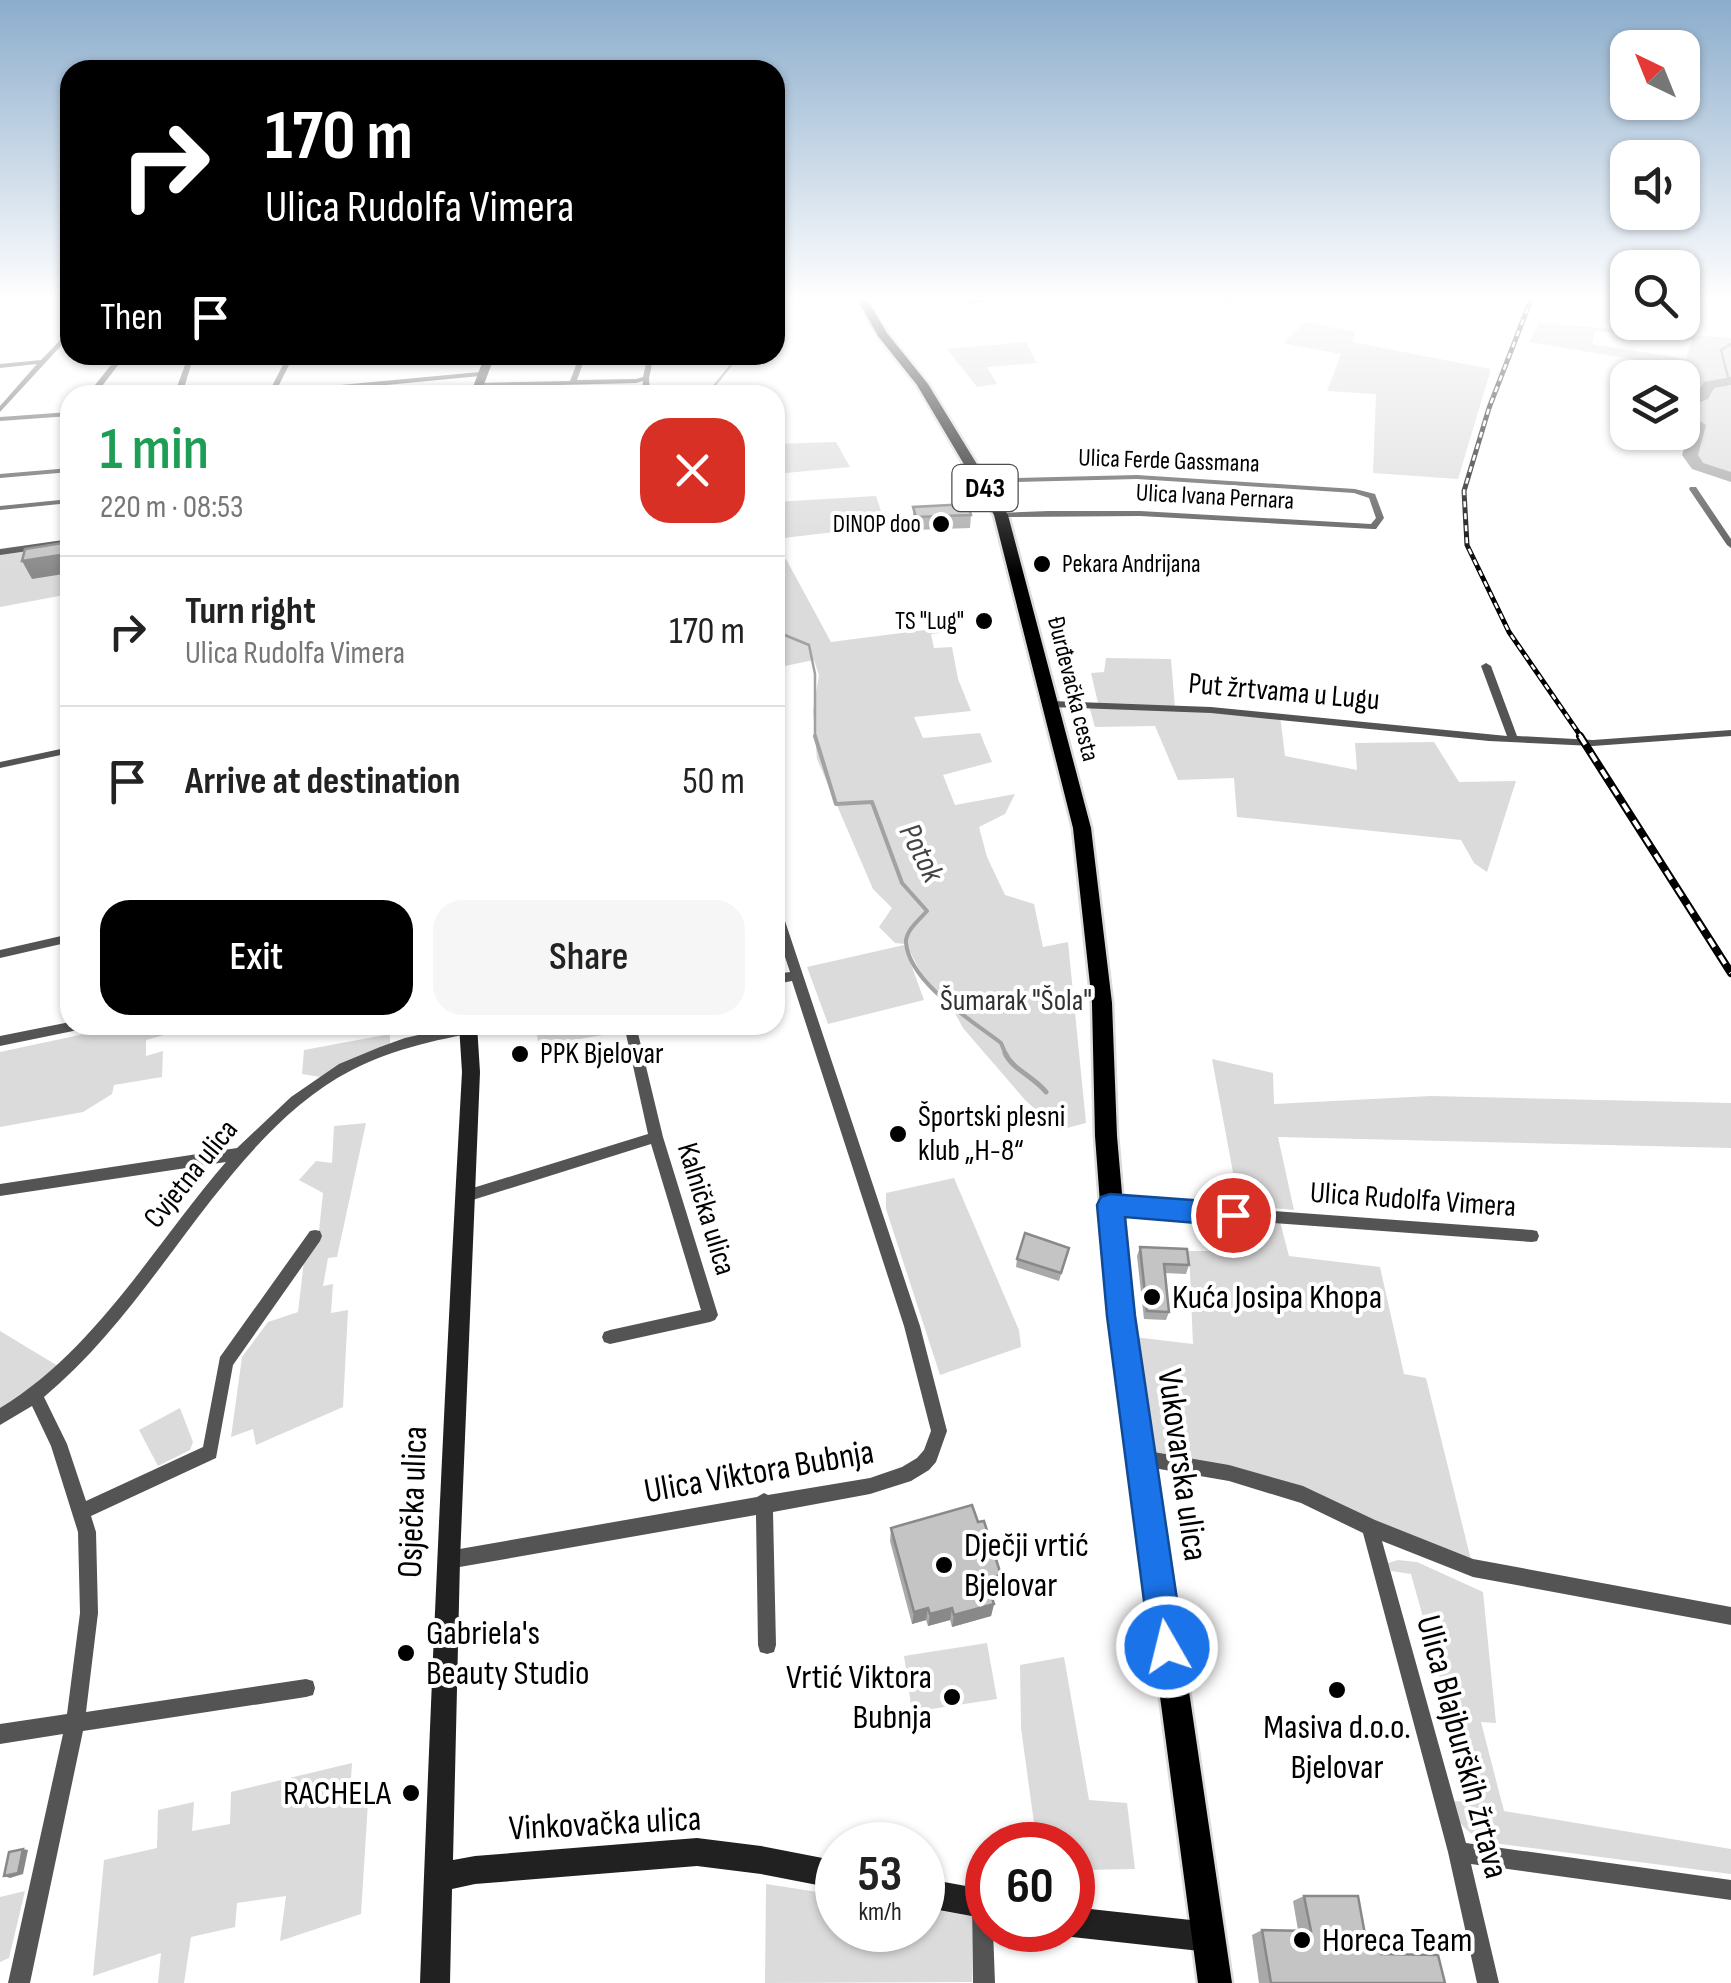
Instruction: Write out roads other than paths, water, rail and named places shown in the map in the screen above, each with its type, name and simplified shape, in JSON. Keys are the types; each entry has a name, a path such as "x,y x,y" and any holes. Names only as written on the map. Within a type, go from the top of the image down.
{"main road":[{"name":"Đurđevačka cesta","path":"925,390 1001,514 1082,828 1102,1004 1106,1136"},
{"name":"Vukovarska ulica","path":"1106,1136 1110,1205 1140,1458 1215,1983"}],"street":[{"path":"0,410 17,390"},
{"path":"0,419 60,415"},
{"path":"0,476 60,471"},
{"name":"Ulica Ferde Gassmana","path":"982,481 1137,477 1355,491"},
{"path":"1692,489 1731,545"},
{"name":"Ulica Ivana Pernara","path":"1001,514 1166,514 1373,527 1380,518 1372,496 1355,491"},
{"path":"0,508 60,502"},
{"path":"0,552 60,543"},
{"path":"1486,666 1513,738"},
{"name":"Put žrtvama u Lugu","path":"1051,704 1280,715 1593,743 1731,733"},
{"path":"0,765 60,752"},
{"path":"0,954 60,940"},
{"path":"785,942 795,976 785,978"},
{"name":"Ulica Viktora Bubnja","path":"448,1560 870,1486 920,1470 936,1448 940,1431 912,1326 795,976"},
{"path":"0,1041 60,1029"},
{"name":"Cvjetna ulica","path":"0,1418 36,1398 102,1329 266,1124 327,1078 384,1050 442,1035"},
{"name":"Osječka ulica","path":"434,1983 463,1197 475,1035"},
{"name":"Kalnička ulica","path":"610,1337 710,1316 656,1137 632,1035"},
{"name":"Kalnička ulica","path":"463,1197 656,1137"},
{"path":"0,1190 239,1154"},
{"name":"Ulica Rudolfa Vimera","path":"1110,1205 1532,1236"},
{"path":"81,1512 210,1452 226,1362 315,1236"},
{"path":"20,1983 75,1723 90,1614 87,1532 59,1444 36,1398"},
{"path":"1140,1458 1244,1477 1319,1502 1370,1528 1473,1568 1731,1616"},
{"path":"764,1502 767,1645"},
{"name":"Ulica Blajburških žrtava","path":"1370,1528 1458,1852 1488,1983"},
{"path":"0,1734 306,1688"},
{"name":"Vinkovačka ulica","path":"436,1878 475,1870 697,1852 815,1871"},
{"path":"1458,1852 1731,1890"},
{"path":"1095,1925 1209,1938"},
{"path":"984,1952 984,1983"}],"waterway":[{"path":"1700,397 1707,390"},
{"path":"1692,450 1690,455 1697,466 1731,477"},
{"name":"Potok","path":"785,635 809,645 815,674 815,736"},
{"name":"Potok","path":"815,736 836,804 872,802 902,883 927,911 906,939 918,972 959,1012 1001,1043 1005,1054"},
{"name":"Potok","path":"1005,1054 1046,1092"}],"railway":[{"path":"1496,390 1464,491 1467,545 1509,632 1582,738"},
{"path":"1580,736 1731,973"}],"place":[{"name":"DINOP doo","path":"941,524"},
{"name":"Pekara Andrijana","path":"1042,564"},
{"name":"TS \"Lug\"","path":"984,621"},
{"name":"PPK Bjelovar","path":"520,1054"},
{"name":"Športski plesni klub „H-8“","path":"898,1134"},
{"name":"Kuća Josipa Khopa","path":"1152,1297"},
{"name":"Dječji vrtić Bjelovar","path":"944,1565"},
{"name":"Gabriela's Beauty Studio","path":"406,1653"},
{"name":"Masiva d.o.o. Bjelovar","path":"1337,1690"},
{"name":"Vrtić Viktora Bubnja","path":"952,1697"},
{"name":"RACHELA","path":"411,1793"},
{"name":"Horeca Team","path":"1302,1940"}],"park label":[{"name":"Šumarak \"Šola\"","path":"1016,1001"}]}
